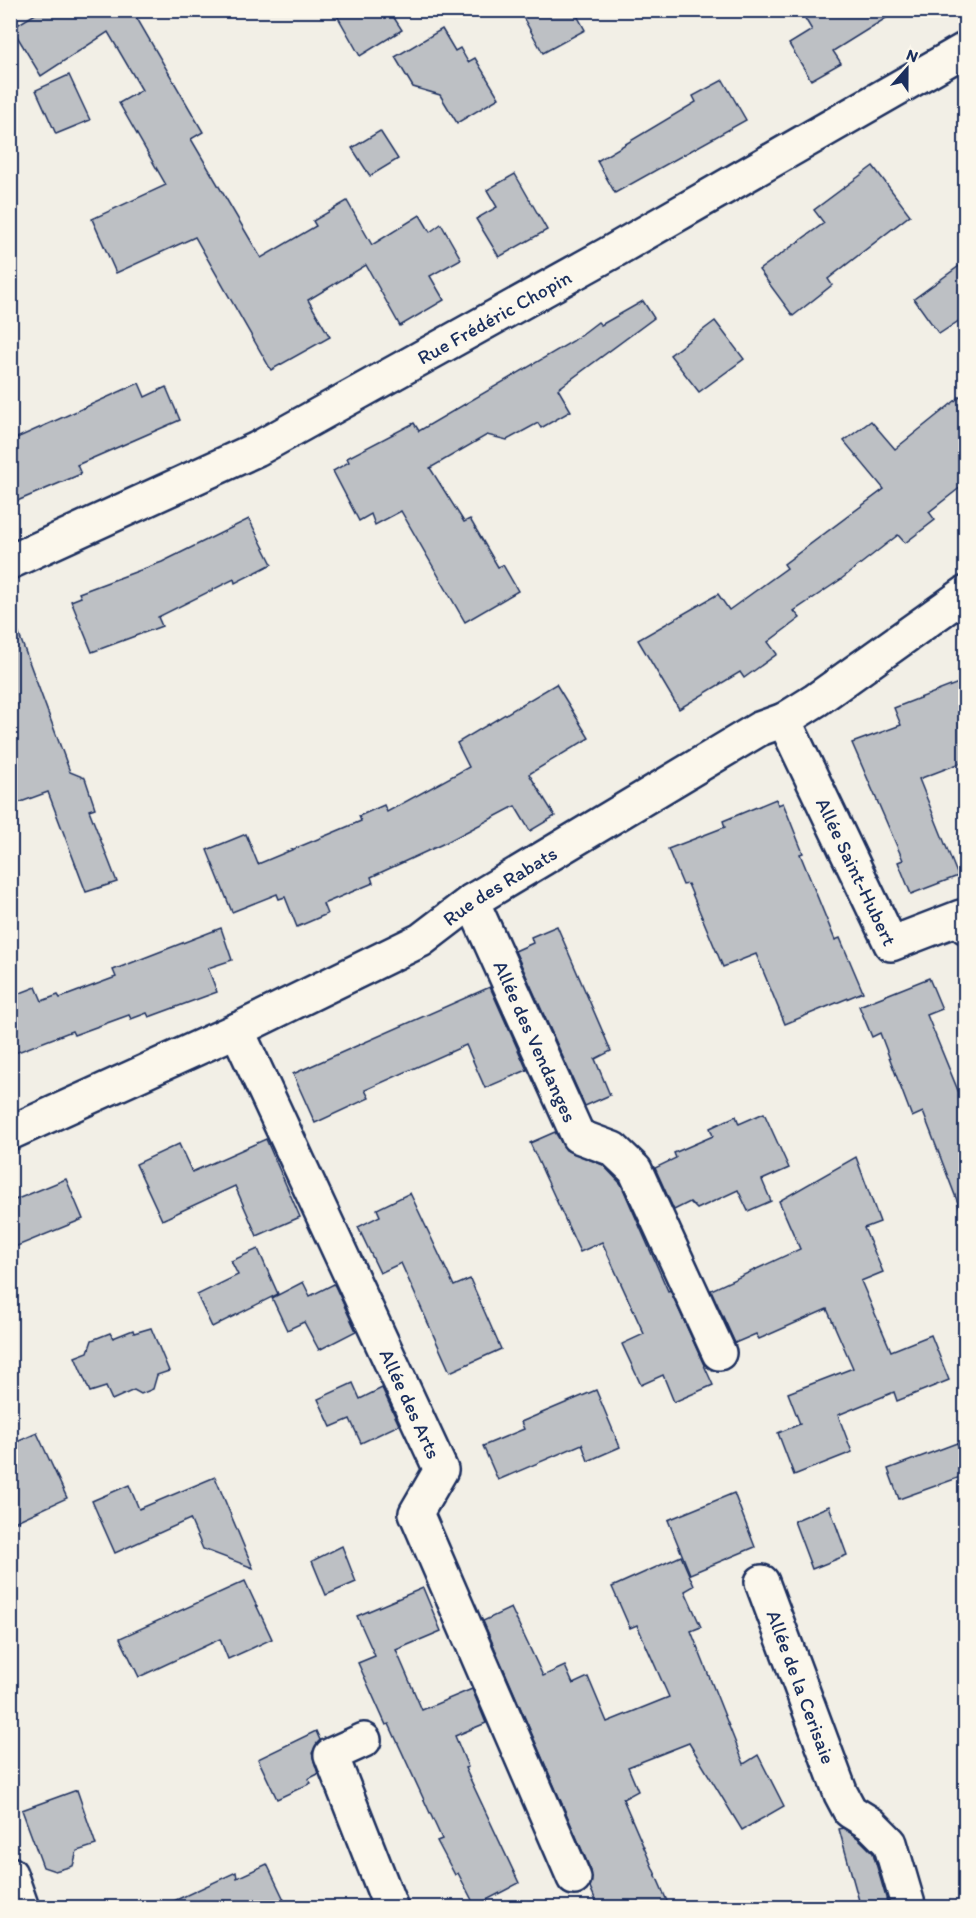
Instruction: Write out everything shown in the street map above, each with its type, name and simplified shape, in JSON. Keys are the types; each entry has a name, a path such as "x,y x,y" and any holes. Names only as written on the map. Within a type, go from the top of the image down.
{"street":[{"name":"Rue Frédéric Chopin","path":"10,562 257,449 610,253 966,49"},
{"name":"Rue des Rabats","path":"10,1133 237,1030 421,940 472,900 759,729 784,720 966,593"},
{"name":"Allée Saint-Hubert","path":"784,720 891,944 962,917 966,927"},
{"name":"Allée des Vendanges","path":"472,900 578,1136 613,1149 635,1170 719,1353"},
{"name":"Allée des Arts","path":"237,1030 441,1470 416,1514 574,1878"},
{"name":"Allée de la Cerisaie","path":"762,1581 841,1794 850,1811 871,1824 890,1843 909,1908"},
{"path":"364,1740 331,1755 391,1908"},
{"path":"10,1874 22,1908"}],"building":[{"path":"42,10 141,10 135,15 203,132 191,139 261,258 316,226 313,221 347,201 372,245 420,215 430,232 441,224 461,259 430,276 444,300 400,326 366,265 308,300 330,337 271,370 195,237 116,273 92,219 166,185 119,103 142,90 108,32 41,76 12,28"},
{"path":"334,10 389,10 402,30 360,56"},
{"path":"519,10 574,10 585,30 543,53"},
{"path":"800,10 899,10 833,51 841,63 811,80 789,44 812,30"},
{"path":"442,29 455,51 460,48 468,62 475,58 499,98 457,123 440,95 413,87 395,57"},
{"path":"69,75 90,120 56,134 36,90"},
{"path":"723,80 746,120 615,193 597,161 696,102 693,96"},
{"path":"380,131 398,159 370,176 352,148"},
{"path":"873,166 910,215 828,279 832,285 793,316 759,270 824,223 814,210"},
{"path":"515,174 547,230 499,257 476,219 497,207 487,190"},
{"path":"966,261 966,316 939,334 914,299"},
{"path":"643,301 654,318 558,389 571,411 541,428 538,423 507,440 487,435 430,468 464,522 470,519 498,567 503,565 518,591 465,622 401,511 375,525 371,514 359,521 333,471 349,462 347,458 414,423 419,431 573,341 598,322 601,325"},
{"path":"715,321 744,359 699,392 670,355"},
{"path":"139,383 145,397 166,387 180,420 77,465 81,474 10,504 10,441"},
{"path":"966,392 966,483 929,512 935,520 905,543 898,535 840,580 794,611 800,618 768,642 777,654 744,678 740,672 679,709 638,640 718,594 729,610 787,568 784,564 884,489 844,441 871,421 895,449"},
{"path":"249,519 272,564 235,583 234,579 158,617 162,626 92,652 71,601 81,597 79,593 162,562"},
{"path":"10,621 14,621 70,772 85,778 95,808 89,810 117,882 86,892 48,792 10,806"},
{"path":"966,680 966,761 919,779 958,876 911,894 898,862 903,860 852,743 901,725 894,708"},
{"path":"556,684 589,738 529,774 555,816 530,831 515,806 447,842 371,877 373,883 323,904 327,914 297,927 285,897 279,899 277,894 232,912 207,850 246,834 258,864 361,821 359,816 384,805 387,812 469,767 457,743"},
{"path":"776,799 778,805 783,803 803,853 800,854 835,940 840,938 863,992 785,1024 756,954 723,967 688,884 683,885 668,849 725,827 723,821"},
{"path":"557,926 611,1051 595,1059 610,1095 585,1106 515,951 533,943 531,937"},
{"path":"221,928 232,960 208,968 217,992 149,1017 147,1013 131,1019 129,1015 74,1035 72,1031 10,1055 10,997 36,987 42,1001 58,995 60,998 116,977 113,970"},
{"path":"929,978 942,1009 927,1015 966,1110 966,1215 963,1216 923,1112 912,1117 880,1033 872,1037 859,1006"},
{"path":"490,987 527,1070 485,1088 466,1045 365,1090 369,1098 315,1123 293,1074"},
{"path":"764,1113 789,1168 762,1180 771,1201 748,1211 738,1190 697,1209 690,1202 674,1210 655,1168 676,1158 674,1153 713,1136 710,1128 736,1116 739,1124"},
{"path":"555,1132 566,1150 603,1165 621,1184 713,1385 674,1402 663,1375 641,1385 622,1344 644,1334 602,1242 580,1252 530,1143"},
{"path":"266,1139 300,1217 257,1236 235,1186 162,1220 136,1164 179,1144 192,1172"},
{"path":"856,1157 880,1222 864,1228 883,1272 861,1281 891,1351 931,1335 949,1380 897,1401 894,1392 838,1415 852,1452 794,1475 778,1433 800,1424 788,1393 853,1368 827,1309 759,1339 756,1334 735,1343 711,1290 800,1249 779,1201"},
{"path":"66,1179 83,1219 10,1249 10,1202"},
{"path":"410,1193 454,1286 470,1279 501,1349 450,1372 401,1263 380,1273 358,1227 380,1216 377,1209"},
{"path":"258,1249 278,1294 212,1327 197,1295 238,1275 231,1261"},
{"path":"303,1282 310,1296 334,1284 356,1331 319,1350 304,1322 287,1330 272,1298"},
{"path":"151,1328 169,1371 157,1375 153,1389 141,1394 134,1390 112,1400 106,1387 90,1392 75,1357 88,1352 92,1340 110,1333 113,1338 133,1330 134,1333"},
{"path":"353,1383 360,1399 382,1388 399,1425 361,1443 350,1419 331,1427 318,1399"},
{"path":"596,1390 620,1447 588,1461 582,1444 498,1480 483,1446 524,1429 521,1422"},
{"path":"37,1433 67,1498 10,1524 10,1445"},
{"path":"957,1443 966,1465 966,1475 899,1499 888,1469"},
{"path":"215,1477 253,1568 203,1549 190,1519 115,1553 92,1501 129,1485 139,1509"},
{"path":"734,1493 755,1547 690,1574 668,1520"},
{"path":"829,1506 847,1555 812,1569 794,1521"},
{"path":"342,1546 356,1582 326,1595 312,1561"},
{"path":"681,1556 694,1586 685,1591 701,1627 691,1631 744,1764 758,1755 784,1806 742,1830 689,1743 628,1767 638,1791 623,1799 670,1908 599,1908 590,1887 591,1871 483,1621 511,1608 543,1676 565,1666 573,1684 588,1677 607,1722 669,1697 637,1625 630,1628 612,1587"},
{"path":"245,1581 272,1639 228,1659 220,1639 139,1677 120,1638"},
{"path":"423,1588 441,1631 396,1650 422,1710 472,1689 486,1723 455,1736 468,1767 465,1768 519,1883 475,1906 458,1873 455,1875 437,1841 442,1839 358,1663 375,1656 357,1616"},
{"path":"316,1731 320,1740 312,1753 318,1774 308,1779 311,1783 277,1799 258,1759"},
{"path":"77,1790 96,1845 77,1851 73,1866 55,1871 43,1867 22,1810"},
{"path":"843,1828 873,1853 889,1908 861,1908 839,1829"},
{"path":"267,1864 288,1908 159,1908 236,1872 237,1878"}]}
